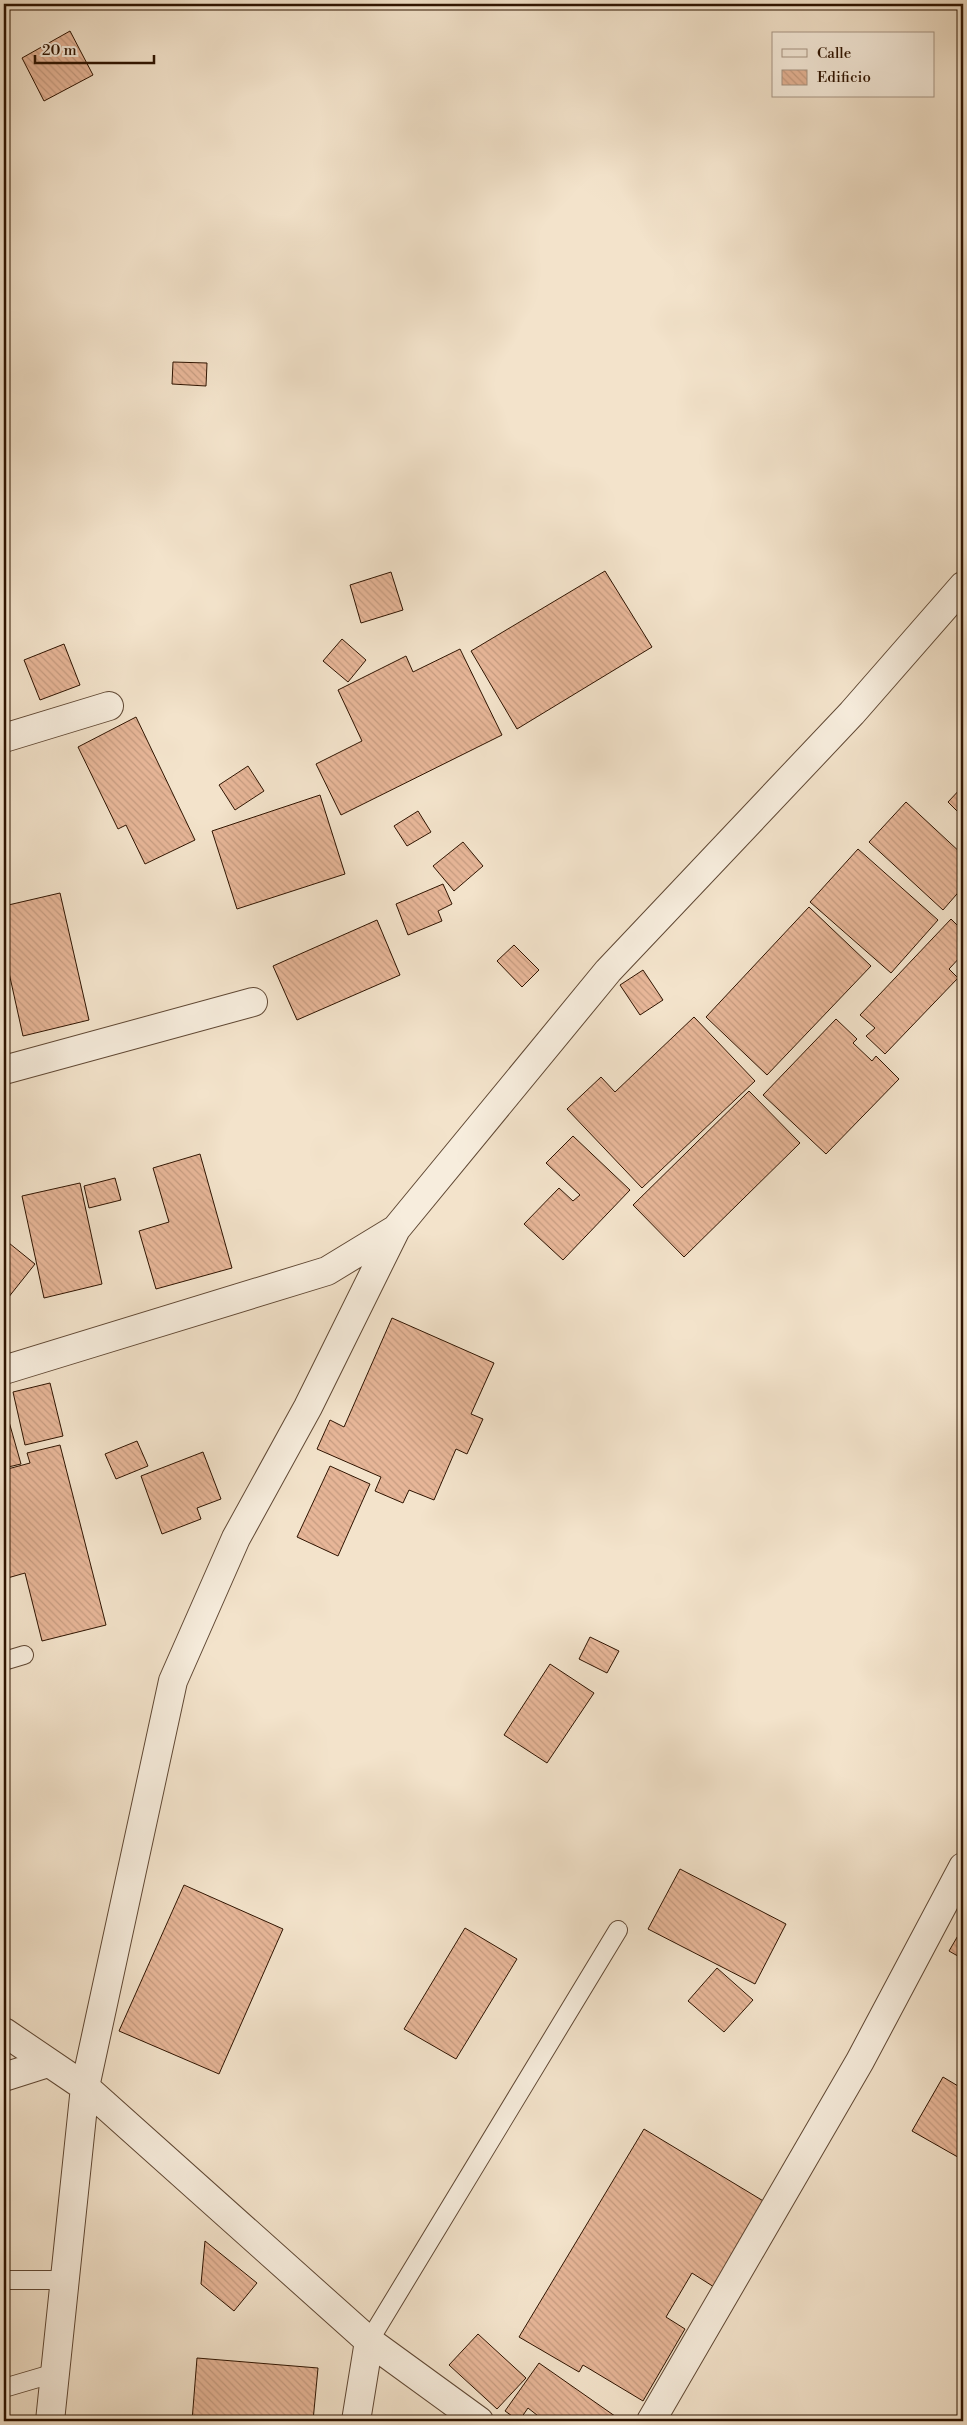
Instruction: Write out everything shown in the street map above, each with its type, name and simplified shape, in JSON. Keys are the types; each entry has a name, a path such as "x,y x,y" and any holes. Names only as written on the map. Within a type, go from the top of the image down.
{"street":[{"path":"50,2421 85,2088 172,1681 236,1538 308,1407 396,1229 608,971 852,713 963,586"},
{"path":"4,738 109,706"},
{"path":"4,1070 253,1002"},
{"path":"4,1370 327,1271 396,1229"},
{"path":"651,2421 860,2061 963,1867"},
{"path":"4,2032 85,2088 369,2341 479,2421"},
{"path":"4,2077 48,2063"},
{"path":"356,2421 369,2341"}],"lane":[{"path":"4,1661 24,1655"},
{"path":"369,2341 618,1930"},
{"path":"4,2280 65,2280"},
{"path":"4,2388 55,2374"}],"building":[{"path":"70,31 93,75 44,101 22,58"},
{"path":"173,362 207,363 206,386 172,384"},
{"path":"605,571 652,647 517,729 471,651"},
{"path":"391,572 403,610 361,623 350,585"},
{"path":"342,639 366,660 348,682 323,661"},
{"path":"64,644 80,685 40,700 24,660"},
{"path":"460,649 502,735 341,815 316,764 362,741 338,690 406,656 413,672"},
{"path":"136,717 195,840 145,864 126,825 118,829 78,747"},
{"path":"248,766 264,791 235,810 219,785"},
{"path":"963,786 963,817 948,802"},
{"path":"320,795 345,874 237,909 212,831"},
{"path":"906,802 963,855 963,887 943,910 869,842"},
{"path":"418,811 431,832 407,846 394,826"},
{"path":"463,842 483,866 454,891 433,866"},
{"path":"858,849 938,920 891,973 810,902"},
{"path":"443,884 452,904 438,911 442,921 408,935 396,904"},
{"path":"60,893 89,1020 23,1036 4,950 4,906"},
{"path":"809,907 871,966 767,1075 706,1017"},
{"path":"951,919 963,931 963,954 949,969 958,978 885,1054 866,1036 875,1028 860,1015"},
{"path":"377,920 400,975 297,1020 273,966"},
{"path":"514,945 539,970 522,987 497,961"},
{"path":"643,970 663,1000 640,1015 620,985"},
{"path":"694,1017 755,1081 642,1188 567,1109 601,1077 615,1092"},
{"path":"836,1019 857,1039 853,1043 872,1061 876,1056 899,1079 826,1154 763,1095"},
{"path":"749,1091 800,1143 684,1257 633,1205"},
{"path":"573,1136 630,1190 563,1260 524,1224 559,1188 573,1201 580,1195 546,1163"},
{"path":"200,1154 232,1268 156,1289 139,1231 169,1222 153,1168"},
{"path":"115,1178 121,1200 89,1208 84,1186"},
{"path":"80,1183 102,1284 44,1298 22,1196"},
{"path":"4,1239 35,1264 4,1303"},
{"path":"392,1318 494,1363 471,1414 483,1419 467,1454 456,1449 434,1500 409,1490 403,1503 375,1491 381,1477 317,1449 330,1420 344,1427"},
{"path":"50,1383 63,1436 25,1445 13,1392"},
{"path":"4,1404 21,1464 4,1468"},
{"path":"137,1441 148,1466 116,1479 105,1454"},
{"path":"60,1445 106,1625 42,1641 25,1573 4,1579 4,1470 30,1463 27,1453"},
{"path":"203,1452 221,1499 197,1508 201,1519 162,1534 141,1476"},
{"path":"330,1466 370,1484 338,1556 297,1537"},
{"path":"590,1637 619,1651 607,1673 579,1659"},
{"path":"550,1664 594,1693 547,1763 504,1735"},
{"path":"680,1869 786,1924 755,1984 648,1929"},
{"path":"184,1885 283,1929 219,2074 119,2031"},
{"path":"963,1927 963,1959 949,1951"},
{"path":"465,1928 517,1959 456,2059 404,2029"},
{"path":"717,1968 753,2000 724,2032 688,2001"},
{"path":"943,2077 963,2089 963,2160 912,2131"},
{"path":"644,2129 765,2202 714,2287 692,2273 666,2317 685,2329 643,2401 583,2365 579,2372 519,2337"},
{"path":"205,2241 257,2283 234,2311 201,2284"},
{"path":"478,2334 526,2378 497,2409 449,2365"},
{"path":"197,2358 318,2368 313,2421 192,2421"},
{"path":"539,2363 622,2421 540,2421 542,2419 528,2408 519,2421 505,2411"}]}
